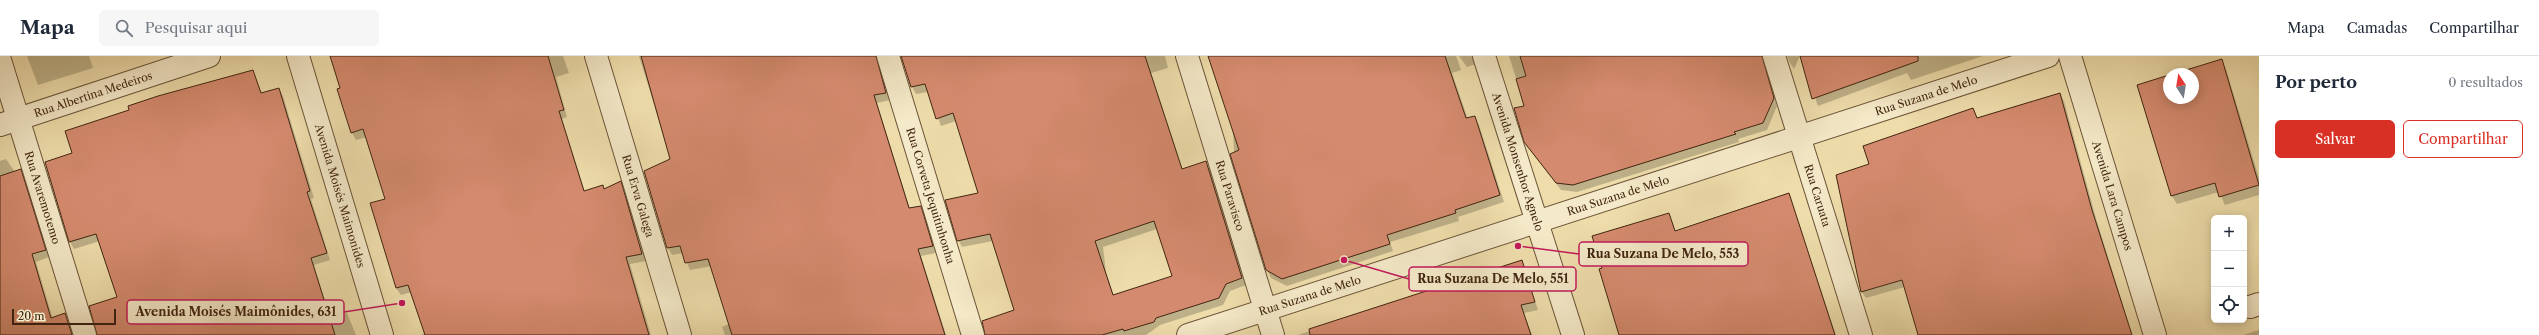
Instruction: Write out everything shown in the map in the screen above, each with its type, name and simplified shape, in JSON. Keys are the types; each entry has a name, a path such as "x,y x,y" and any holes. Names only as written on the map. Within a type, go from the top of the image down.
{"street":[{"name":"Rua Albertina Medeiros","path":"9,122 209,56"},
{"name":"Avenida Moisés Maimonides","path":"298,56 382,335"},
{"name":"Rua Erva Galega","path":"596,56 680,335"},
{"name":"Rua Corveta Jequitinhonha","path":"888,56 973,335"},
{"name":"Rua Paravisco","path":"1187,56 1273,335"},
{"name":"Avenida Monsenhor Agnelo","path":"1484,56 1573,335"},
{"name":"Rua Caruata","path":"1774,56 1861,335"},
{"name":"Rua Suzana de Melo","path":"1188,335 2048,56"},
{"name":"Avenida Lara Campos","path":"2070,56 2155,335"},
{"name":"Rua Avaremotemo","path":"0,60 9,122 85,335"}],"building":[{"path":"330,56 548,56 564,110 559,111 584,191 603,185 604,189 621,181 642,254 626,257 649,335 425,335 408,285 396,288 370,203 385,199 363,129 351,133 337,89 340,88"},
{"path":"641,56 876,56 886,93 874,95 909,208 921,206 933,246 918,249 945,335 732,335 708,259 685,263 680,246 667,248 644,171 670,159"},
{"path":"901,56 1145,56 1182,169 1206,161 1242,278 1226,284 1219,298 1156,318 1154,322 1124,331 1123,329 1102,335 985,335 982,321 1014,310 990,234 957,241 945,200 978,193 953,113 936,119 925,84 911,87","holes":["1154,221 1172,276 1113,295 1095,241"]},
{"path":"1208,56 1445,56 1466,118 1475,116 1500,195 1455,210 1456,213 1387,235 1390,244 1282,279 1266,270 1230,154 1239,150"},
{"path":"1520,56 1762,56 1774,98 1763,123 1734,132 1736,134 1573,185 1556,183 1524,142 1514,108 1524,106 1516,79 1526,76"},
{"path":"1800,56 1918,56 1918,61 1812,99"},
{"path":"2222,59 2259,185 2219,197 2215,183 2171,196 2137,85 2163,77 2163,104 2199,104 2199,68 2193,68"},
{"path":"253,70 261,93 279,88 310,191 307,192 327,253 311,258 335,335 97,335 89,306 117,297 96,234 69,242 45,162 72,153 65,131 129,110 128,106 158,96"},
{"path":"2060,93 2092,210 2132,335 1918,335 1902,280 1861,292 1836,175 1869,164 1863,146 1973,108 1977,118"},
{"path":"21,169 46,250 32,254 51,318 65,313 72,335 0,335 0,176"},
{"path":"1789,193 1835,335 1619,335 1599,269 1602,268 1592,236 1669,213 1675,231"},
{"path":"1522,260 1535,302 1521,305 1531,335 1310,335 1309,329"}],"place":[{"name":"Rua Suzana De Melo, 553","path":"1518,246"},
{"name":"Rua Suzana De Melo, 551","path":"1344,260"},
{"name":"Avenida Moisés Maimônides, 631","path":"402,303"}]}
